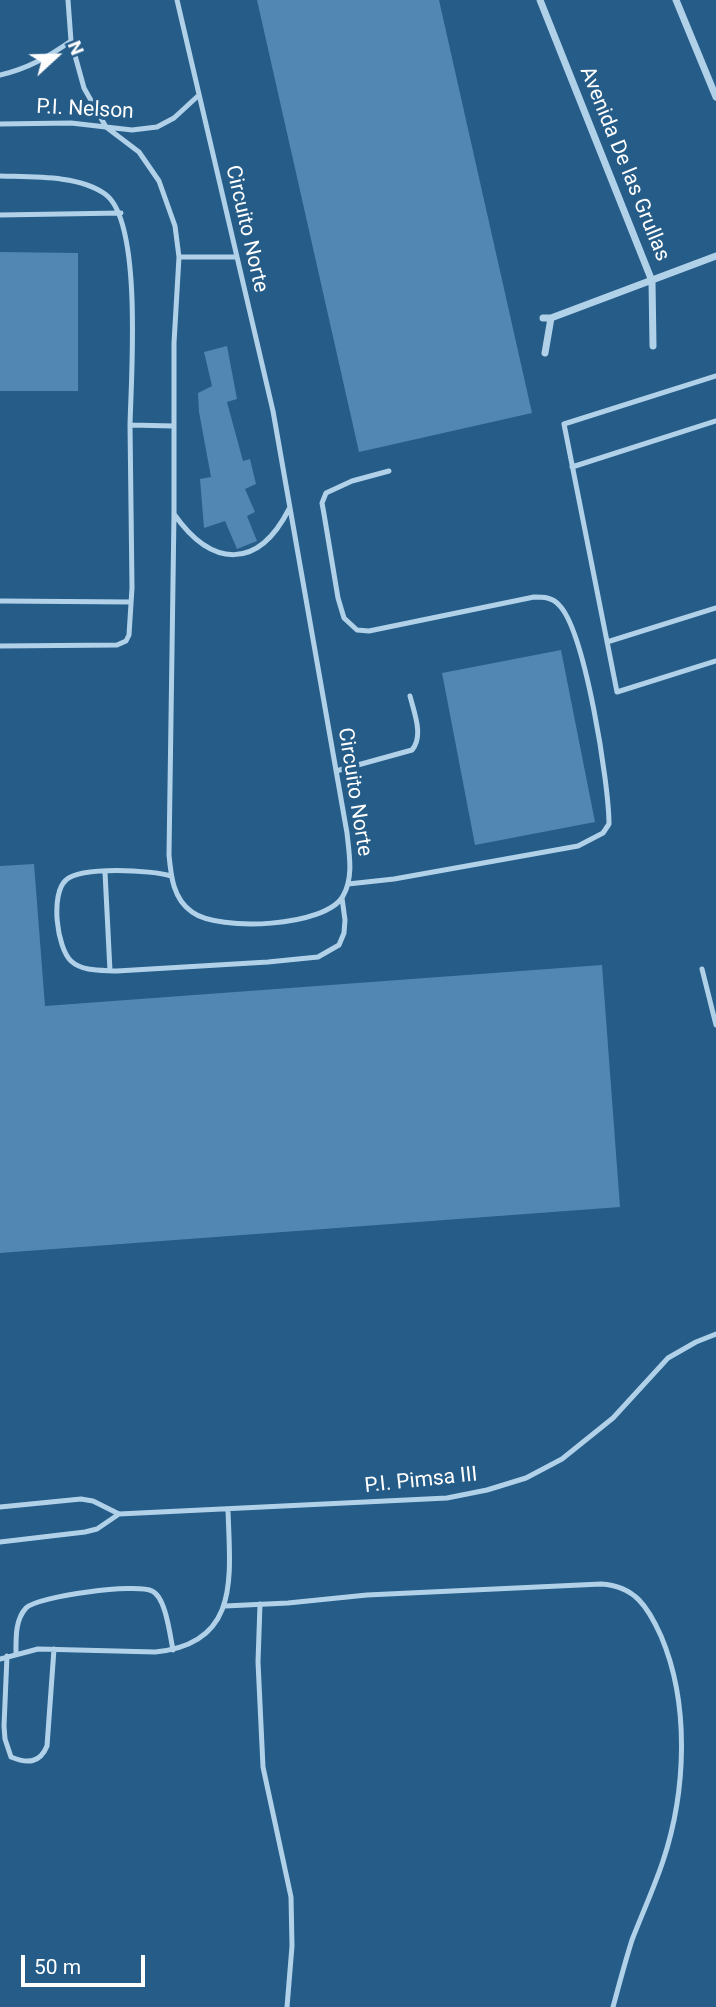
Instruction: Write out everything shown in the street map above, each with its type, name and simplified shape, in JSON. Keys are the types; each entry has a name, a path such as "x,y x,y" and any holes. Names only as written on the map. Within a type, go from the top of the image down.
{"street":[{"name":"Avenida De las Grullas","path":"540,0 652,281 653,346"},
{"path":"677,0 716,97"},
{"path":"545,352 547,318 716,256"}],"lane":[{"path":"68,0 71,41 84,88 107,127 139,152 159,181 176,226 180,257 174,343 169,855 171,876 182,903 204,919 250,923 297,920 331,910 342,898"},
{"name":"Circuito Norte","path":"177,0 272,411 290,508 347,833 350,865 348,884 342,898"},
{"name":"P.I. Nelson","path":"0,75 37,63 71,41"},
{"name":"P.I. Nelson","path":"0,124 71,123 132,130 157,127 174,118 199,95"},
{"path":"0,176 47,178 88,185 107,195 121,213 131,278 129,635 122,644 0,646"},
{"path":"0,215 121,213"},
{"path":"180,257 236,257"},
{"path":"716,376 564,424 617,692 716,661"},
{"path":"572,467 716,421"},
{"path":"130,425 173,426"},
{"path":"348,884 407,877 578,846 603,833 609,824 584,664 576,636 559,604 549,598 534,597 369,631 357,630 344,618 329,552 322,503 326,493 336,486 389,471"},
{"path":"174,514 205,548 231,555 259,547 280,527 290,508"},
{"path":"0,601 131,602"},
{"path":"607,642 716,608"},
{"path":"336,771 412,750 416,746 418,732 410,696"},
{"path":"171,876 143,870 73,875 64,881 58,893 57,909 61,943 70,960 78,966 110,971 317,957 339,945 344,933 342,898"},
{"path":"105,872 110,971"},
{"path":"702,969 716,1025"},
{"name":"P.I. Pimsa III","path":"0,1507 81,1499 93,1501 119,1514 447,1498 487,1490 526,1478 562,1459 613,1418 668,1358 716,1334"},
{"path":"0,1659 54,1648 129,1652 173,1650 203,1637 225,1606 229,1575 228,1510"},
{"name":"P.I. Pimsa III","path":"0,1542 85,1532 97,1529 119,1514"},
{"path":"225,1606 367,1595 601,1584 617,1585 634,1595 651,1614 667,1652 677,1698 681,1745 678,1796 664,1858 632,1941 613,2007"},
{"path":"16,1654 17,1626 29,1605 62,1596 140,1588 153,1591 161,1600 173,1650"},
{"path":"260,1604 258,1662 263,1767 291,1897 292,1946 287,2007"},
{"path":"8,1656 4,1726 7,1750 11,1758 22,1762 34,1761 43,1756 47,1746 54,1648"}],"building":[{"path":"257,0 439,0 532,413 359,452"},
{"path":"0,252 78,253 78,391 0,391"},
{"path":"227,346 237,399 227,402 243,461 250,459 256,484 245,489 255,512 247,516 257,541 237,549 225,521 204,528 200,479 211,477 199,412 198,393 212,386 204,352"},
{"path":"561,650 595,822 475,845 442,673"},
{"path":"34,864 45,1006 602,965 620,1207 0,1253 0,866"}]}
